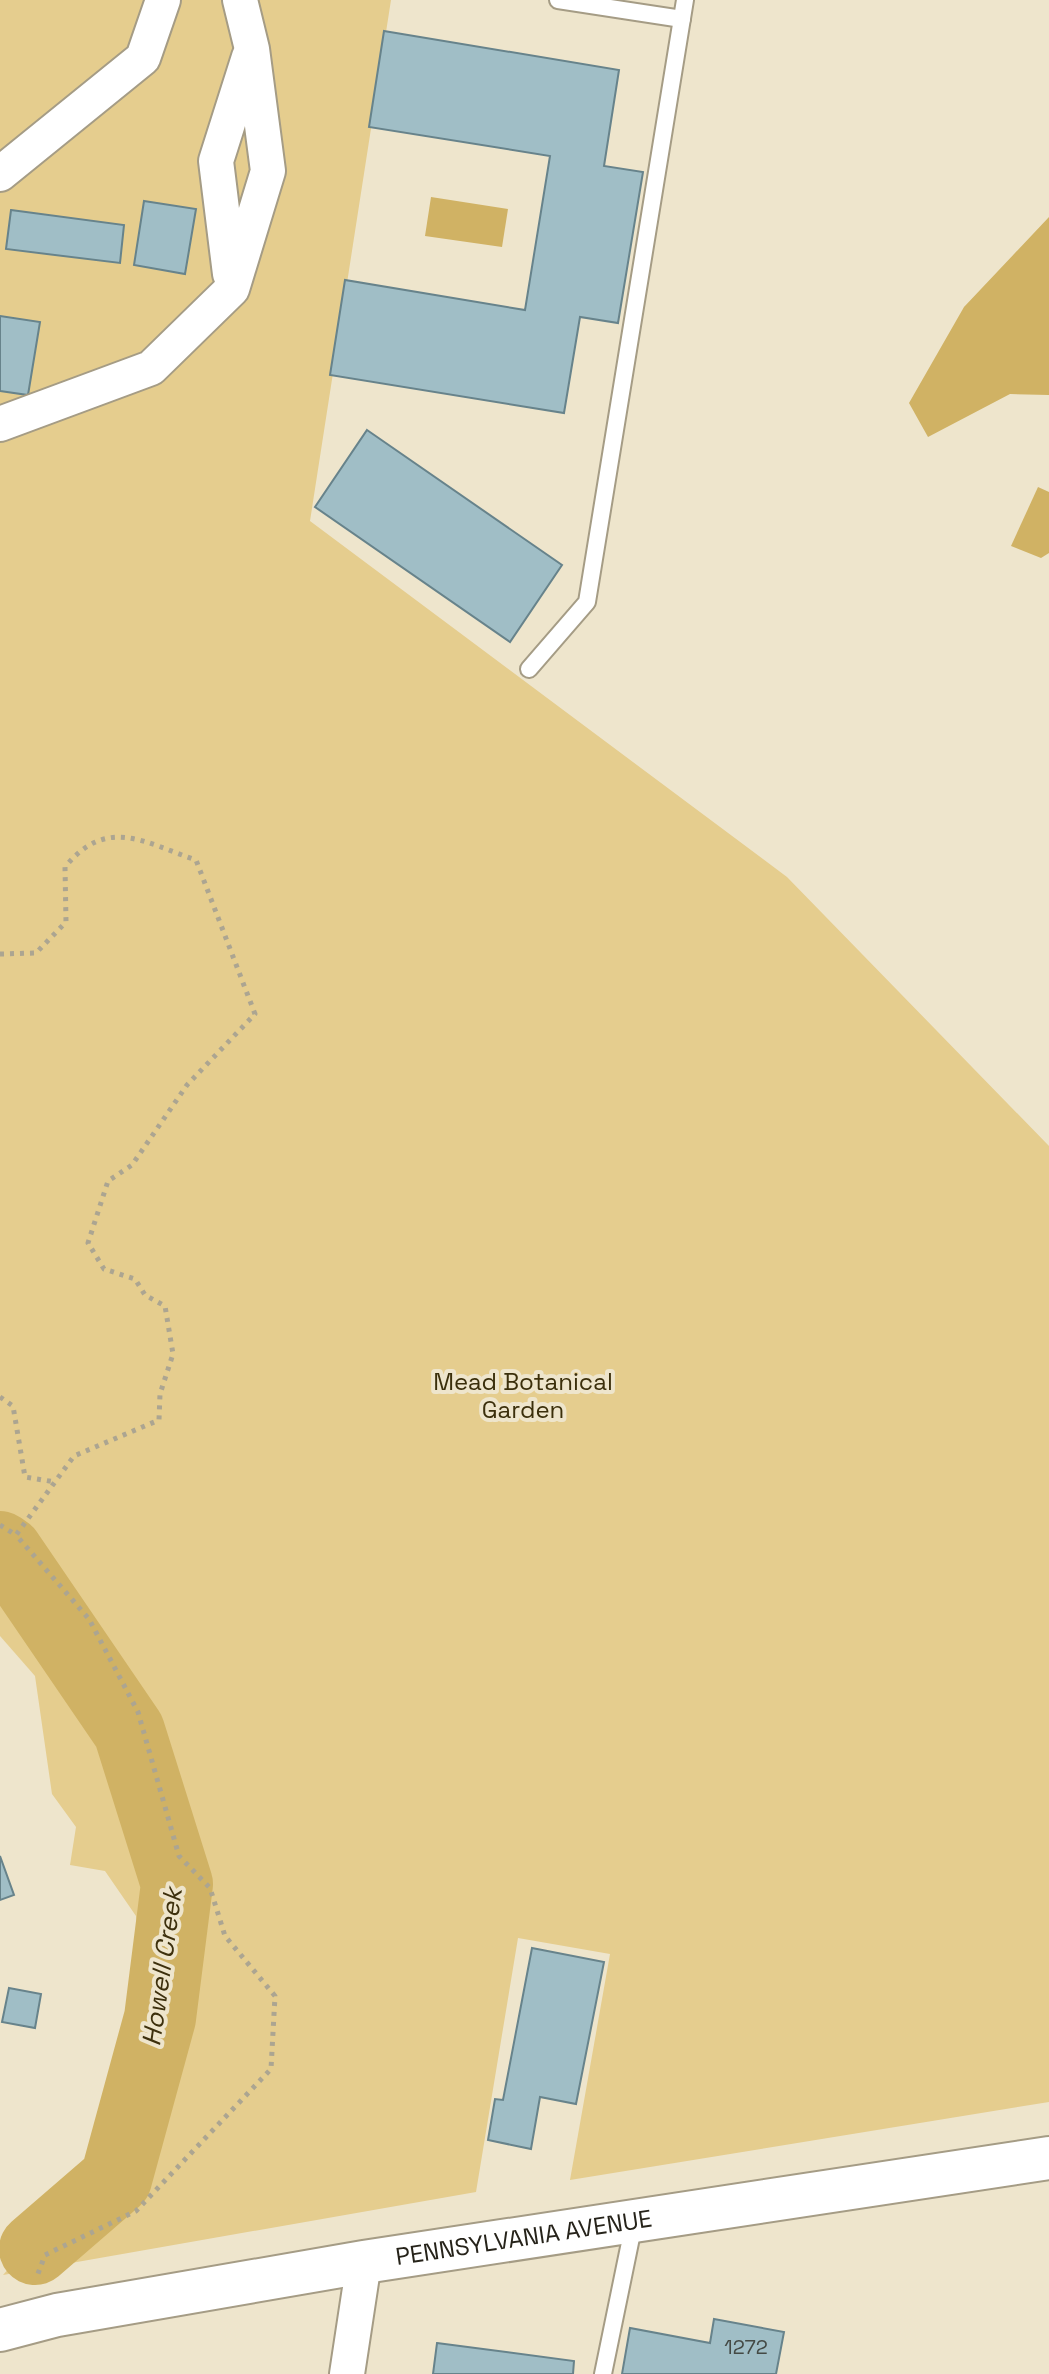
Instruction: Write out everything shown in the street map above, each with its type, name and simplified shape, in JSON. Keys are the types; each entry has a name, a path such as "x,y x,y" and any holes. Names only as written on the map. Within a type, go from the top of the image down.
{"street":[{"path":"0,174 143,58 163,0"},
{"path":"0,424 151,368 232,289 268,171 252,49 240,0"},
{"path":"232,289 216,161 252,49"},
{"name":"PENNSYLVANIA AVENUE","path":"0,2330 57,2315 364,2262 1049,2158"},
{"path":"347,2374 364,2262"}],"lane":[{"path":"558,0 682,19"},
{"path":"529,669 587,602 685,0"},
{"path":"603,2374 634,2221"}],"path":[{"path":"0,954 36,953 66,922 65,867 83,845 124,836 196,860 255,1014 187,1085 132,1165 108,1181 88,1243 104,1269 135,1279 145,1295 165,1306 173,1354 160,1394 159,1420 74,1456 16,1535"},
{"path":"0,1397 13,1406 25,1477 55,1482"},
{"path":"0,1525 16,1535 89,1619 138,1712 179,1856 210,1888 225,1936 275,1996 271,2069 136,2211 45,2255 33,2288"}],"green space":[{"name":"Mead Botanical Garden","path":"0,0 391,0 310,521 787,877 1049,1146 1049,2102 570,2180 610,1954 518,1938 476,2192 3,2275 95,2170 129,2083 146,2009 136,1916 105,1871 70,1865 76,1827 52,1794 35,1676 0,1636"}],"shaded area":[{"path":"431,197 508,209 502,247 425,236"},
{"path":"1049,217 1049,395 1010,394 928,437 909,403 964,307"},
{"path":"1038,487 1049,492 1049,553 1041,558 1011,546"}],"building":[{"path":"384,31 619,70 604,166 643,172 618,323 580,317 564,413 330,375 345,280 525,310 550,156 369,127"},
{"path":"144,201 196,209 185,274 134,265"},
{"path":"11,210 124,225 120,263 6,249"},
{"path":"0,316 40,322 28,395 0,391"},
{"path":"367,430 562,565 510,642 315,507"},
{"path":"0,1856 14,1895 0,1900"},
{"path":"532,1948 604,1962 576,2104 540,2097 531,2149 488,2140 495,2099 503,2100"},
{"path":"9,1988 41,1994 35,2028 2,2022"},
{"path":"714,2319 784,2332 776,2374 622,2374 630,2328 710,2343"},
{"path":"437,2343 574,2361 573,2374 433,2374"}],"waterway":[{"name":"Howell Creek","path":"0,1547 7,1552 129,1731 177,1884 160,2018 116,2179 35,2249"}]}
